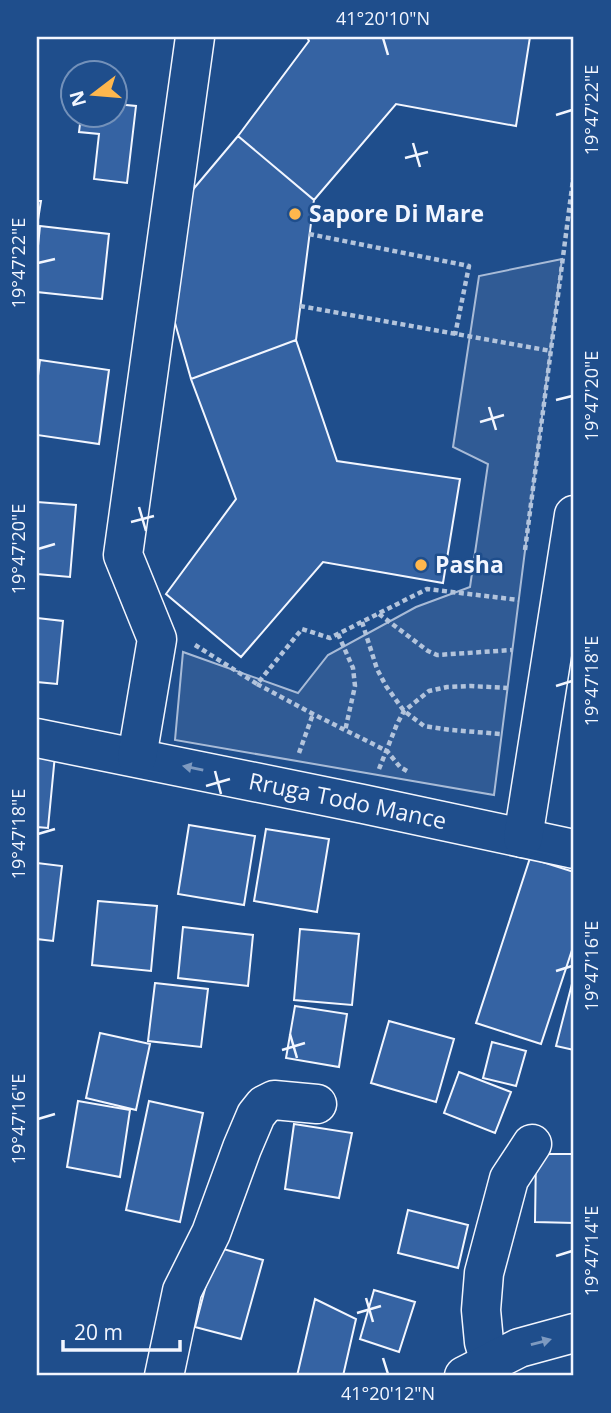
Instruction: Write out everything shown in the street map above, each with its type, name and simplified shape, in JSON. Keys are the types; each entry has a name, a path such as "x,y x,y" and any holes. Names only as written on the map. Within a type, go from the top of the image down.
{"street":[{"path":"137,757 157,639 123,555 195,37"},
{"path":"523,838 574,515"},
{"name":"Rruga Todo Mance","path":"37,738 574,849"},
{"path":"164,1376 182,1291 211,1233 256,1115 264,1105 274,1100 317,1104"},
{"path":"477,1369 484,1342 481,1310 484,1273 509,1179 532,1144"},
{"path":"477,1369 519,1348 574,1333"}],"path":[{"path":"524,558 574,172"},
{"path":"309,234 469,267 455,335"},
{"path":"300,306 551,351"},
{"path":"257,684 302,629 330,638 427,589 519,600 517,612"},
{"path":"379,614 437,655 512,650"},
{"path":"362,622 377,669 404,711 424,726 502,734"},
{"path":"338,634 353,668 355,686 345,731"},
{"path":"511,663 514,638"},
{"path":"157,639 198,646 257,684 387,751 400,767 412,773"},
{"path":"363,804 404,711 429,691 471,686 508,688 506,699"},
{"path":"500,746 503,722"}],"shaded area":[{"path":"562,259 494,795 175,740 183,652 298,693 328,655 416,607 470,587 488,464 453,447 479,276"}],"building":[{"path":"307,37 530,37 516,126 396,104 314,200 238,136 309,41"},
{"path":"130,105 136,106 127,183 94,179 99,134 79,132 130,130"},
{"path":"238,136 314,200 296,340 191,379 169,302 190,193"},
{"path":"37,201 41,201 37,226"},
{"path":"40,226 109,234 102,299 37,292"},
{"path":"296,340 337,461 460,479 443,583 323,562 241,657 166,594 236,499 191,379"},
{"path":"40,360 109,370 99,444 37,435"},
{"path":"37,502 76,505 70,577 37,574"},
{"path":"37,618 63,621 57,684 37,682"},
{"path":"37,753 55,755 48,828 37,827"},
{"path":"189,825 255,836 244,905 178,894"},
{"path":"266,829 329,839 317,912 254,901"},
{"path":"530,858 574,872 574,944 541,1044 476,1023"},
{"path":"37,863 62,866 53,941 37,939"},
{"path":"98,901 157,906 151,971 92,965"},
{"path":"183,927 253,935 248,986 178,978"},
{"path":"300,929 359,934 352,1005 294,1000"},
{"path":"574,976 574,1050 556,1046"},
{"path":"155,983 208,989 201,1047 148,1041"},
{"path":"295,1006 347,1014 339,1067 286,1058"},
{"path":"389,1021 454,1039 436,1102 371,1083"},
{"path":"100,1033 150,1044 136,1110 86,1098"},
{"path":"492,1042 526,1051 516,1086 483,1078"},
{"path":"459,1072 511,1092 495,1133 444,1113"},
{"path":"78,1101 130,1110 120,1177 67,1167"},
{"path":"149,1101 203,1113 180,1222 126,1210"},
{"path":"294,1124 352,1133 339,1198 285,1189"},
{"path":"536,1154 574,1154 574,1223 535,1222"},
{"path":"408,1210 468,1225 458,1268 398,1253"},
{"path":"216,1247 263,1260 241,1339 195,1327"},
{"path":"374,1290 415,1302 399,1352 360,1339"},
{"path":"315,1299 356,1319 343,1376 297,1376"}],"place":[{"name":"Sapore Di Mare","path":"295,214"},
{"name":"Pasha","path":"421,565"}]}
